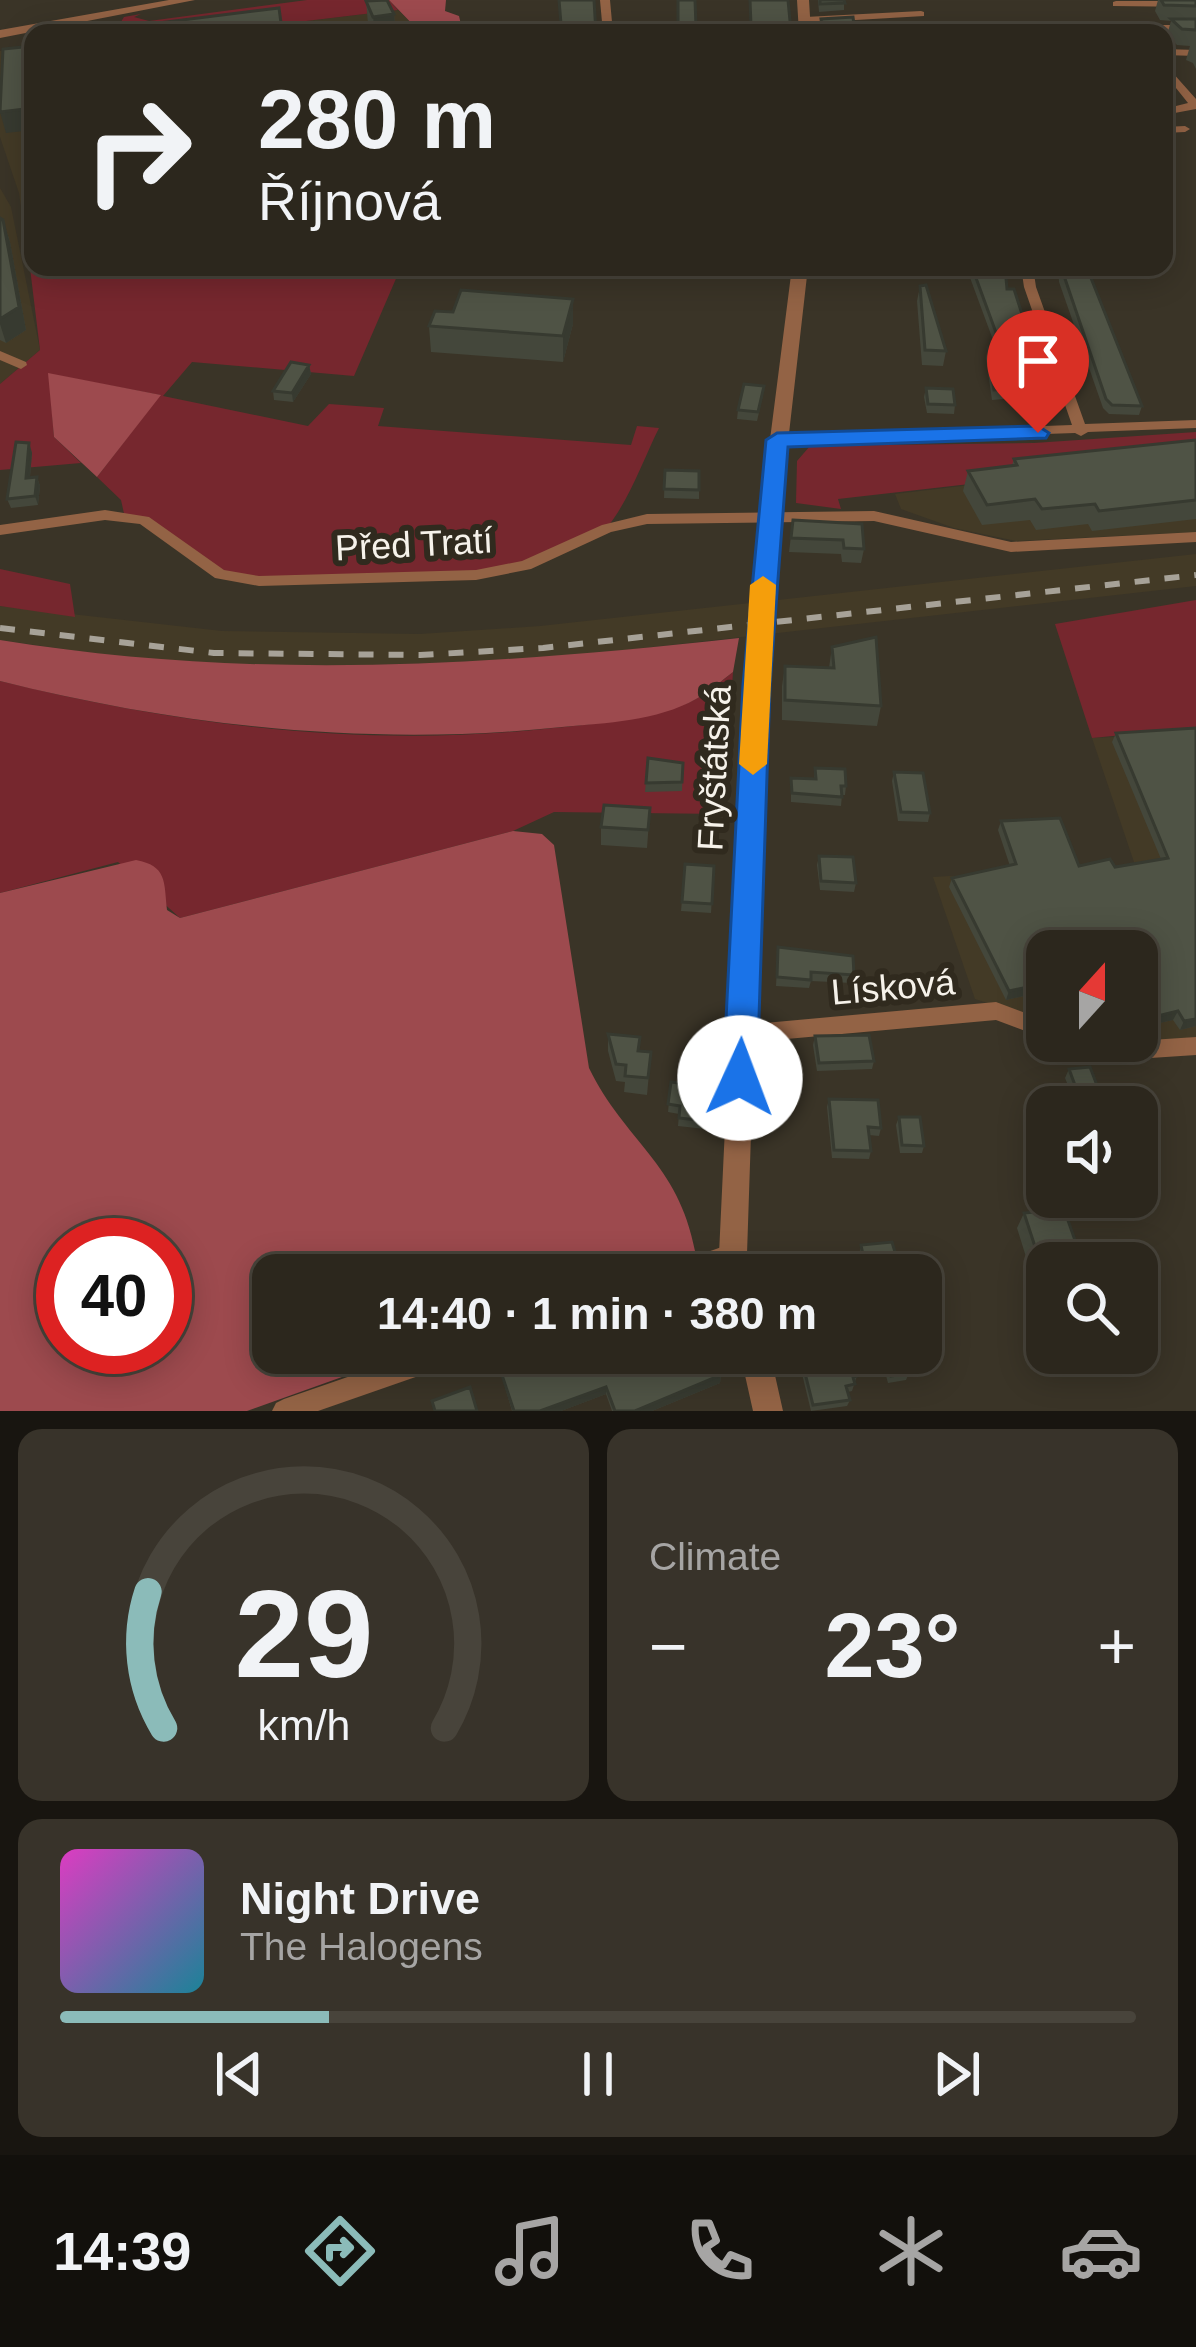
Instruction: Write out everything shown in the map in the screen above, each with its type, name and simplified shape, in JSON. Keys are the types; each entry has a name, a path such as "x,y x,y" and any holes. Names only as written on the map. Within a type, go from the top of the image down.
{"street":[{"path":"56,24 189,0"},
{"path":"1114,2 1196,4"},
{"path":"824,24 921,14"},
{"path":"1173,78 1195,105"},
{"path":"1173,130 1185,130"},
{"name":"Fryštátská","path":"735,1254 767,514 799,276"},
{"path":"1029,276 1081,432"},
{"path":"0,356 21,365"},
{"path":"777,440 1081,432 1196,424"},
{"name":"Před Tratí","path":"0,530 105,515 144,520 220,574 259,581 476,574 526,565 608,528 647,518 767,514 898,519 1011,547 1196,537"},
{"name":"Lísková","path":"742,1034 996,1011 1026,1022"},
{"path":"1158,1049 1196,1046"},
{"path":"284,1411 390,1374"},
{"path":"760,1374 768,1411"}],"shaded area":[{"path":"307,0 389,0 398,10 281,24 120,24 124,17 141,14 134,17 149,21"},
{"path":"389,0 446,0 445,11 459,16 461,24 412,24"},
{"path":"398,10 412,24 281,24"},
{"path":"24,49 24,227 19,193 0,137 0,51"},
{"path":"0,188 11,207 40,350 0,384"},
{"path":"31,276 397,276 354,376 192,362 163,396 308,426 329,404 384,408 378,426 631,445 637,426 659,428 617,514 583,544 540,558 426,577 260,580 213,570 153,528 125,518 121,500 97,477 160,395 49,374 54,437 81,463 0,470 0,384 40,350"},
{"path":"48,373 161,395 97,477 54,437"},
{"path":"1196,432 1196,458 838,499 841,509 796,503 797,461 810,446 1034,443"},
{"path":"1196,458 1196,532 1016,541 954,528 901,509 895,494"},
{"path":"1196,554 1196,586 545,659 280,668 134,659 0,640 0,606 222,631 420,634 540,626"},
{"path":"0,569 70,584 75,617 0,606"},
{"path":"1196,600 1196,728 1092,738 1055,624"},
{"path":"739,638 733,672 681,706 613,722 491,733 279,729 139,710 0,681 0,640 187,661 370,665 552,656"},
{"path":"733,672 723,814 554,812 513,831 180,918 118,862 0,893 0,681 202,721 407,736 544,729 635,717 688,703"},
{"path":"1196,733 1196,1037 1158,1041 1158,930 1026,930 1026,1015 975,999 933,877 1135,865 1092,738"},
{"path":"513,831 542,834 554,845 589,1068 676,1195 695,1251 252,1254 252,1374 350,1374 247,1411 0,1411 0,893 136,860 159,871 167,910 180,918"}],"building":[{"path":"387,0 394,14 373,17 366,1"},
{"path":"559,0 594,0 595,24 561,24"},
{"path":"678,0 695,0 696,24 678,24"},
{"path":"750,0 788,0 790,24 751,24"},
{"path":"1161,0 1196,0 1196,6 1164,5"},
{"path":"279,8 281,23 272,24 150,24"},
{"path":"853,17 854,24 822,24 821,19"},
{"path":"1171,19 1196,19 1196,30 1182,29"},
{"path":"24,47 24,109 0,112 3,49"},
{"path":"0,218 19,307 0,319"},
{"path":"975,276 1006,276 1007,289 1014,289 1029,336 1034,336 1039,354 1031,354 1041,386 994,390 988,348 1002,349"},
{"path":"1064,276 1090,276 1142,406 1112,405"},
{"path":"926,285 946,351 925,350 920,286"},
{"path":"461,290 573,299 563,336 429,326 435,311 453,312"},
{"path":"291,362 309,365 292,393 273,391"},
{"path":"744,384 764,386 758,412 738,410"},
{"path":"926,388 953,389 955,405 928,404"},
{"path":"1196,440 1196,500 1099,511 1095,504 1042,509 1035,499 987,505 968,471 1017,465 1014,459"},
{"path":"16,442 29,443 26,478 37,477 35,496 7,499"},
{"path":"665,470 699,471 699,490 664,489"},
{"path":"793,520 862,524 864,549 844,548 843,540 791,538"},
{"path":"876,637 881,706 785,700 785,666 834,668 832,647"},
{"path":"1196,728 1196,1019 1184,1021 1178,1011 1158,1016 1158,930 1026,930 1026,987 1009,991 952,878 1016,864 1001,821 1060,818 1079,866 1110,859 1115,867 1168,858 1116,733"},
{"path":"648,758 683,763 682,782 646,783"},
{"path":"815,768 845,769 842,797 792,793 791,778 816,779"},
{"path":"894,772 923,773 930,813 901,812"},
{"path":"604,805 650,808 648,830 601,827"},
{"path":"819,856 853,857 856,883 821,881"},
{"path":"685,864 714,866 712,904 682,902"},
{"path":"778,947 853,956 854,975 811,972 811,980 777,977"},
{"path":"608,1034 640,1037 638,1051 651,1052 648,1078 625,1076 626,1065 616,1064"},
{"path":"869,1035 874,1061 819,1063 815,1036"},
{"path":"682,1058 709,1061 706,1121 679,1118 680,1106 668,1104 671,1082 679,1083"},
{"path":"1090,1067 1097,1086 1075,1086 1069,1069"},
{"path":"829,1099 878,1100 881,1128 868,1127 871,1151 834,1150"},
{"path":"899,1117 920,1117 924,1146 902,1145"},
{"path":"1024,1213 1026,1218 1067,1218 1076,1242 1034,1242"},
{"path":"892,1242 896,1254 863,1254 861,1245"},
{"path":"502,1374 721,1375 635,1411 615,1411 606,1387 540,1411 514,1411"},
{"path":"805,1374 856,1374 855,1384 846,1386 850,1400 813,1405"},
{"path":"470,1387 477,1411 435,1411 432,1401"}],"railway":[{"path":"0,628 214,653 420,655 543,648 1196,575"}],"slow traffic":[{"path":"753,764 763,585"}],"route":[{"path":"740,1078 757,685 767,514 777,440 1038,433"}]}
